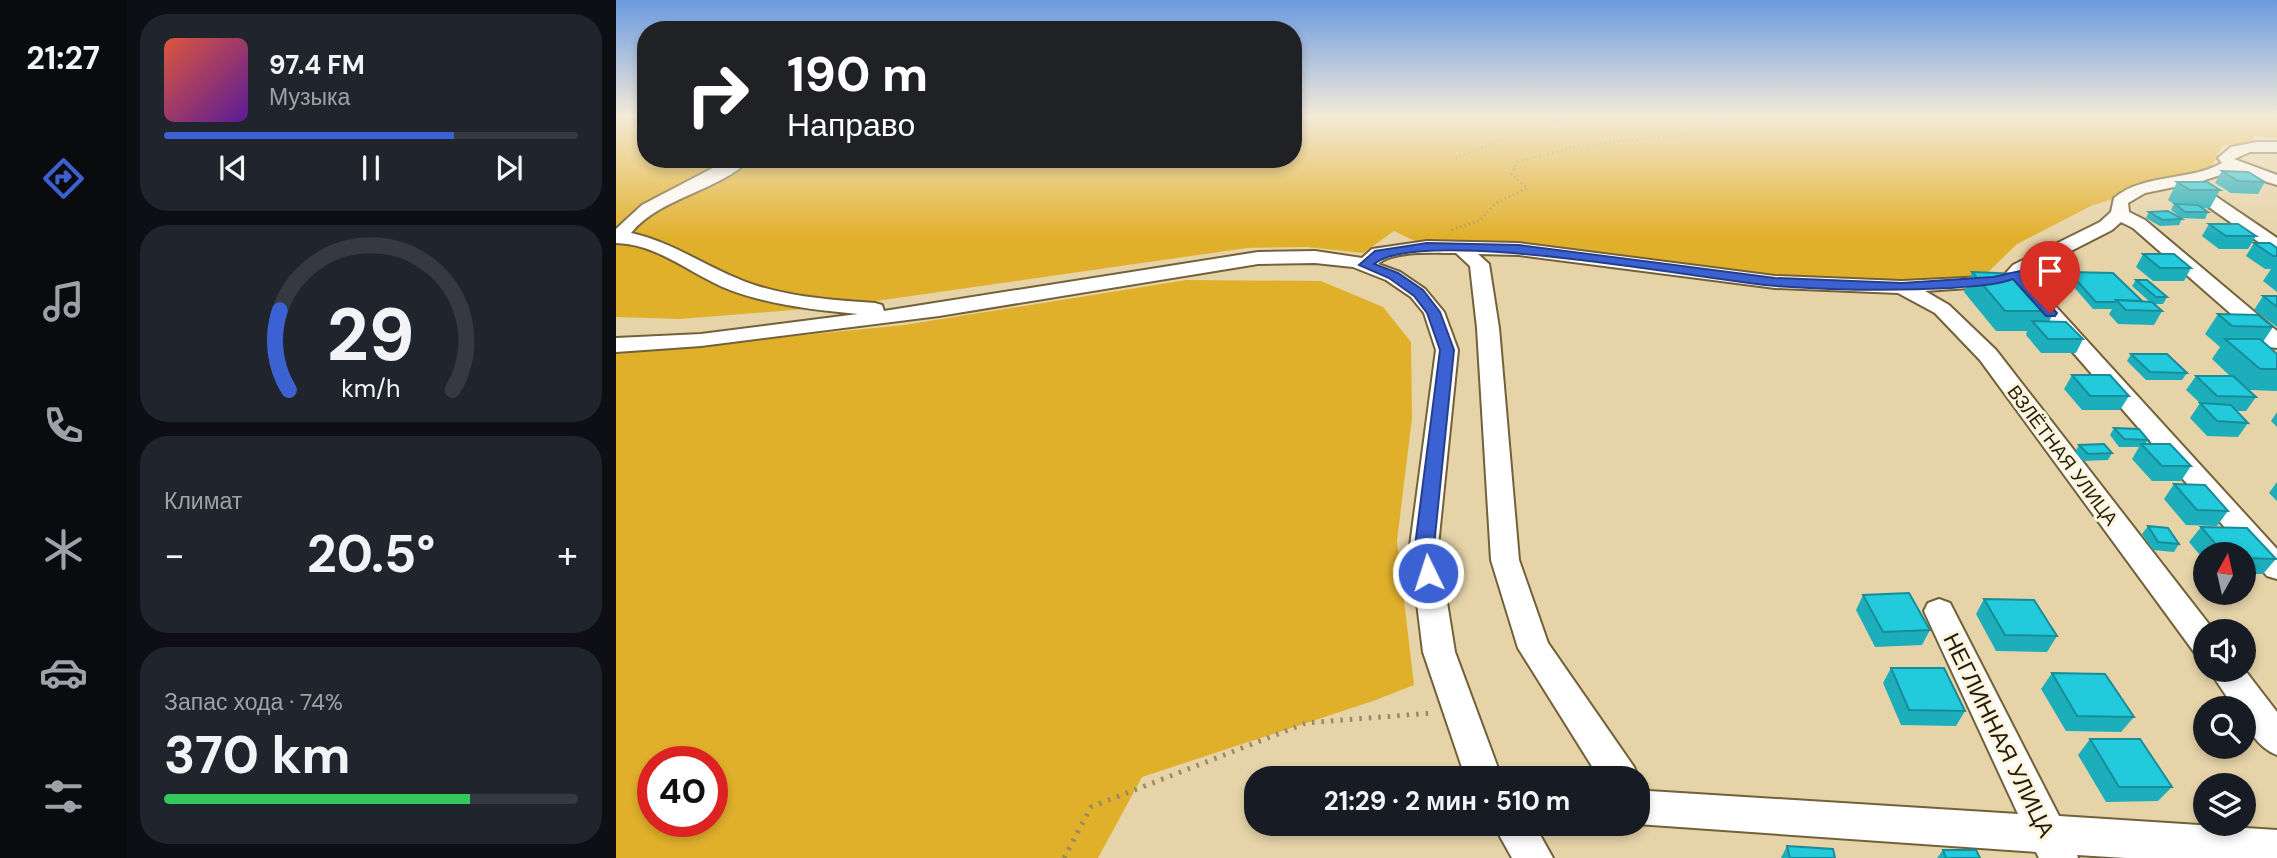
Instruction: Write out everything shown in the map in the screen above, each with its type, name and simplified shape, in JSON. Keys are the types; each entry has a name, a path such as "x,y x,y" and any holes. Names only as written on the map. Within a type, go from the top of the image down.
{"street":[{"path":"2227,157 2231,165 2277,180"},
{"path":"1365,265 1379,253 1451,241 1775,282 1902,287 1995,281 2106,226 2120,214 2120,202 2136,189 2184,183 2218,173 2231,165"},
{"path":"726,168 682,193 648,206 633,218 617,237 650,244 737,285 768,295 860,308 939,310"},
{"path":"2184,183 2277,246"},
{"path":"2120,214 2139,224 2277,342"},
{"path":"1451,241 1479,264 1488,328 1506,559 1534,648 1612,766"},
{"path":"616,345 701,341 939,310 1258,258 1315,257 1365,265 1393,276 1418,293 1434,312 1447,350 1424,546 1439,652 1479,766"},
{"path":"2024,268 2277,568"},
{"name":"ВЗЛЁТНАЯ УЛИЦА","path":"1902,287 1942,309 1988,355 2193,627"},
{"name":"НЕГЛИННАЯ УЛИЦА","path":"1939,611 2054,847"},
{"path":"2234,682 2277,739"},
{"path":"1650,809 2054,847 2277,849"},
{"path":"1520,836 1534,858"}],"path":[{"path":"1451,241 1479,221 1496,203 1527,188 1512,174 1517,162 1536,157"},
{"path":"1064,858 1091,807 1306,723 1459,710"}],"shaded area":[{"path":"616,157 637,157 637,168 1302,168 1302,157 2216,157 2212,166 2091,206 2017,244 1978,282 1737,276 1536,245 1467,247 1417,242 1394,231 1363,253 1307,247 1247,248 841,306 680,319 616,317"},
{"path":"1186,280 1321,281 1383,307 1411,342 1412,418 1397,541 1414,685 1142,777 1098,858 616,858 616,354 904,325"}],"building":[{"path":"2222,171 2248,172 2265,182 2238,181"},
{"path":"2177,182 2207,182 2220,190 2190,190"},
{"path":"2175,204 2198,205 2208,212 2185,212"},
{"path":"2168,211 2182,219 2163,220 2149,212"},
{"path":"2209,224 2238,224 2256,236 2226,236"},
{"path":"2254,243 2270,243 2277,248 2277,256 2273,256"},
{"path":"2143,254 2174,254 2191,268 2160,268"},
{"path":"1972,272 2020,274 2054,311 2005,311"},
{"path":"2069,272 2113,273 2142,301 2096,302"},
{"path":"2136,280 2147,280 2167,297 2156,297"},
{"path":"2263,296 2277,296 2277,307"},
{"path":"2116,300 2152,302 2162,311 2126,310"},
{"path":"2218,314 2258,315 2273,327 2232,326"},
{"path":"2032,321 2066,322 2083,339 2048,339"},
{"path":"2225,339 2260,339 2277,354 2277,369 2260,369"},
{"path":"2131,354 2167,354 2187,373 2150,372"},
{"path":"2072,375 2110,375 2129,396 2090,396"},
{"path":"2196,376 2233,376 2256,397 2217,396"},
{"path":"2200,403 2231,405 2248,423 2217,421"},
{"path":"2114,428 2139,429 2148,440 2124,439"},
{"path":"2104,444 2112,453 2088,454 2079,445"},
{"path":"2141,444 2170,444 2191,466 2162,466"},
{"path":"2174,484 2205,485 2228,511 2197,510"},
{"path":"2148,526 2168,528 2179,544 2158,542"},
{"path":"2201,527 2247,528 2276,559 2256,558 2256,542 2214,542"},
{"path":"1909,593 1930,630 1883,632 1863,595"},
{"path":"1984,599 2034,600 2057,636 2005,635"},
{"path":"1891,668 1944,668 1965,711 1909,710"},
{"path":"2052,673 2105,674 2134,717 2077,716"},
{"path":"2090,739 2140,739 2172,787 2119,787"},
{"path":"1787,846 1833,849 1835,858 1790,858"},
{"path":"1943,850 1976,850 1980,858 1946,858"}],"route":[{"path":"1428,573 1424,546 1447,350 1434,312 1418,293 1393,276 1365,265 1379,253 1427,247 1519,249 1775,282 1902,287 1995,281 2015,274 2050,313"}]}
